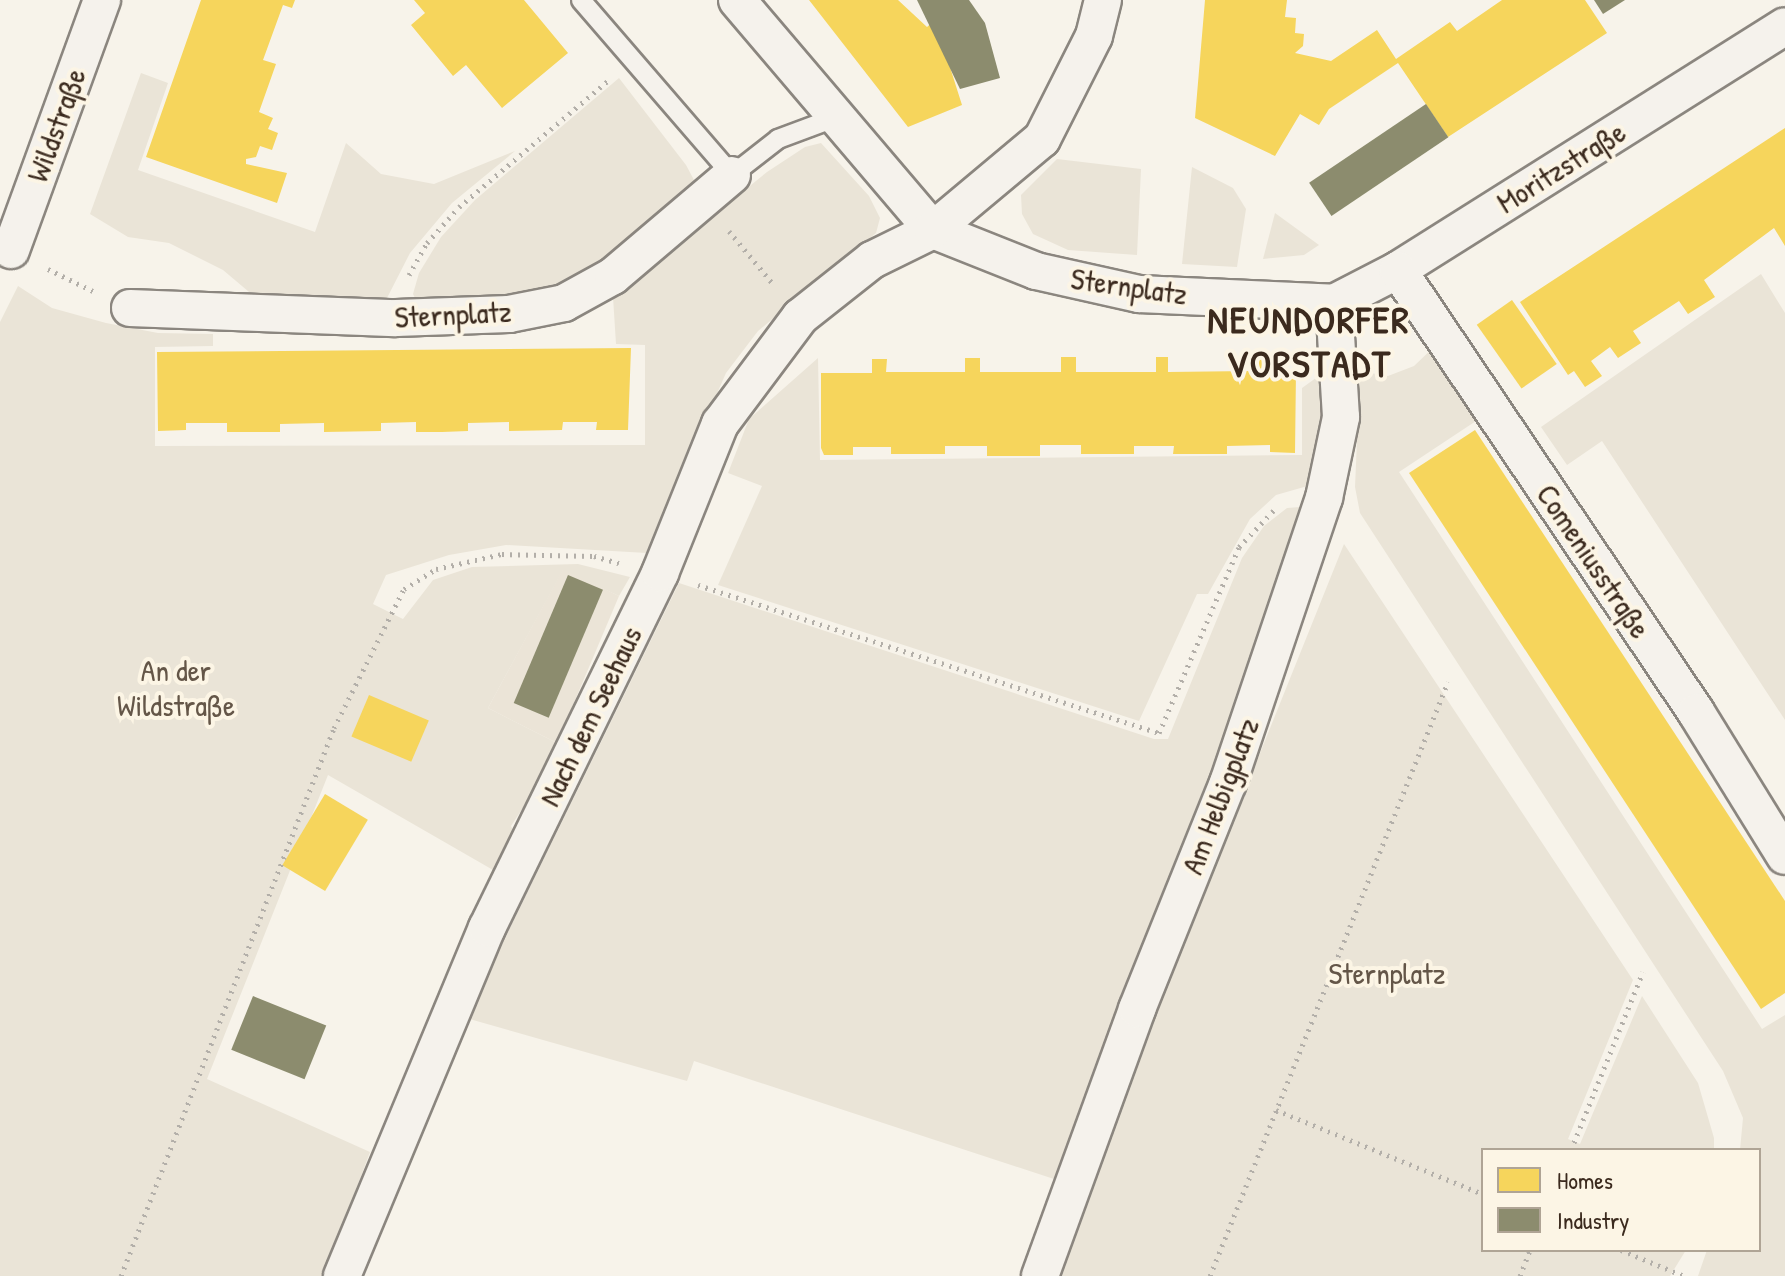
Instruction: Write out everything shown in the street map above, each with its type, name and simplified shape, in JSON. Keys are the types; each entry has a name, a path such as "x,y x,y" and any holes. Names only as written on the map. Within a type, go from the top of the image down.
{"street":[{"name":"Wildstraße","path":"11,250 102,0"},
{"path":"737,0 933,230"},
{"name":"Nach dem Seehaus","path":"342,1276 487,928 660,573 720,424 800,317 872,260 933,230 1042,139 1094,36 1103,0"},
{"name":"Moritzstraße","path":"1334,303 1398,270 1785,26"},
{"name":"Sternplatz","path":"130,308 396,318 509,314 564,303 613,276 732,175"},
{"name":"Sternplatz","path":"933,230 1036,271 1139,294 1334,303"},
{"name":"Comeniusstraße","path":"1398,270 1696,712 1785,856"},
{"name":"Am Helbigplatz","path":"1040,1276 1137,1009 1228,783 1324,498 1341,417 1334,303"}],"lane":[{"path":"581,0 732,175 778,139 837,117"}],"path":[{"path":"396,318 407,278 427,243 459,207 631,61"},
{"path":"703,200 800,317"},
{"path":"11,250 130,308"},
{"path":"121,1276 334,728 404,589 436,569 502,554 594,556 660,573 1159,733 1239,547 1286,500 1324,498"},
{"path":"1210,1276 1448,682"},
{"path":"1572,1148 1643,972"},
{"path":"1276,1110 1481,1193"},
{"path":"1520,1276 1529,1252"},
{"path":"1626,1252 1684,1276"}],"shaded area":[{"path":"563,569 619,596 557,743 488,708"}],"green space":[{"path":"141,73 168,83 138,170 315,232 346,143 381,174 434,184 515,151 452,203 410,253 386,300 255,297 223,270 169,243 128,237 90,214"},
{"path":"619,78 686,165 694,180 681,197 580,279 536,297 417,302 413,294 419,273 441,237 475,200"},
{"name":"An der Wildstraße","path":"821,143 869,196 880,218 876,233 758,331 726,373 647,553 506,545 449,555 386,575 373,604 403,619 433,580 472,567 578,564 630,577 619,596 563,570 488,708 557,743 553,762 511,826 519,842 500,874 328,775 207,1079 370,1152 324,1276 0,1276 0,322 18,286 52,308 106,323 158,333 213,334 213,346 155,347 155,446 645,445 645,345 616,344 613,297 767,172 805,147"},
{"path":"1057,159 1141,169 1137,255 1068,250 1033,234 1022,214 1021,195"},
{"path":"1192,167 1233,188 1246,209 1237,267 1182,264"},
{"path":"1275,213 1319,245 1304,255 1263,259"},
{"path":"1761,274 1785,313 1785,720 1602,441 1567,465 1541,427"},
{"path":"1437,344 1476,421 1399,472 1762,1029 1785,1015 1785,1276 1698,1276 1706,1252 1761,1252 1761,1148 1740,1148 1743,1118 1723,1071 1360,513 1355,487 1360,371 1388,376 1414,366"},
{"path":"818,358 820,460 1302,455 1302,388 1327,370 1324,445 1311,485 1276,495 1250,519 1208,594 1197,594 1139,721 718,585 762,486 728,473 749,419"},
{"path":"1313,506 1197,827 1054,1179 694,1061 687,1081 466,1018 679,583 1154,739 1168,739 1242,558 1264,526 1287,508"},
{"name":"Sternplatz","path":"1344,544 1633,980 1568,1139 1580,1144 1642,996 1698,1083 1714,1138 1714,1148 1481,1148 1481,1252 1685,1252 1670,1276 1050,1276"}],"building: Homes":[{"path":"201,0 295,0 292,8 283,5 263,60 276,64 259,112 273,118 268,129 278,133 272,150 260,146 256,157 246,159 246,164 287,173 277,203 146,157"},
{"path":"414,0 524,0 568,53 502,108 466,65 453,76 411,25 425,13"},
{"path":"809,0 898,0 927,27 935,20 962,105 908,127"},
{"path":"1205,0 1287,0 1285,17 1296,18 1295,33 1304,34 1303,46 1295,53 1331,61 1377,30 1396,59 1450,22 1457,31 1502,0 1585,0 1607,33 1448,137 1398,63 1329,109 1319,125 1300,114 1275,156 1195,118"},
{"path":"1785,128 1785,246 1774,228 1704,280 1715,297 1688,314 1679,301 1633,331 1641,343 1618,358 1610,347 1591,361 1602,376 1585,387 1574,371 1568,375 1520,302"},
{"path":"1512,300 1557,364 1522,389 1477,325"},
{"path":"631,348 628,430 596,430 597,422 563,422 562,430 509,431 509,422 468,423 468,431 416,432 416,422 381,423 381,431 324,432 324,423 280,424 280,432 227,432 227,423 186,423 186,430 158,431 157,352"},
{"path":"1250,356 1263,356 1263,371 1296,371 1295,453 1270,452 1270,445 1227,446 1227,454 1173,454 1174,446 1134,446 1134,454 1081,454 1081,445 1040,445 1040,456 987,456 987,446 945,446 945,454 891,454 891,447 853,447 853,455 824,455 821,448 821,373 872,373 872,359 887,359 886,372 965,372 965,358 980,358 980,372 1061,372 1061,357 1076,357 1076,372 1156,372 1156,357 1168,357 1168,372 1250,371"},
{"path":"1475,430 1785,901 1785,993 1761,1009 1409,473"},
{"path":"369,695 429,720 411,762 351,736"},
{"path":"325,794 368,820 325,891 282,865"}],"building: Industry":[{"path":"917,0 969,0 985,23 1000,78 960,89"},
{"path":"1594,0 1625,0 1603,14"},
{"path":"1426,104 1448,137 1331,216 1309,183"},
{"path":"568,575 603,590 549,718 514,703"},
{"path":"253,996 326,1026 305,1079 231,1050"}],"district":[{"name":"NEUNDORFER VORSTADT","path":"1309,342"}]}
